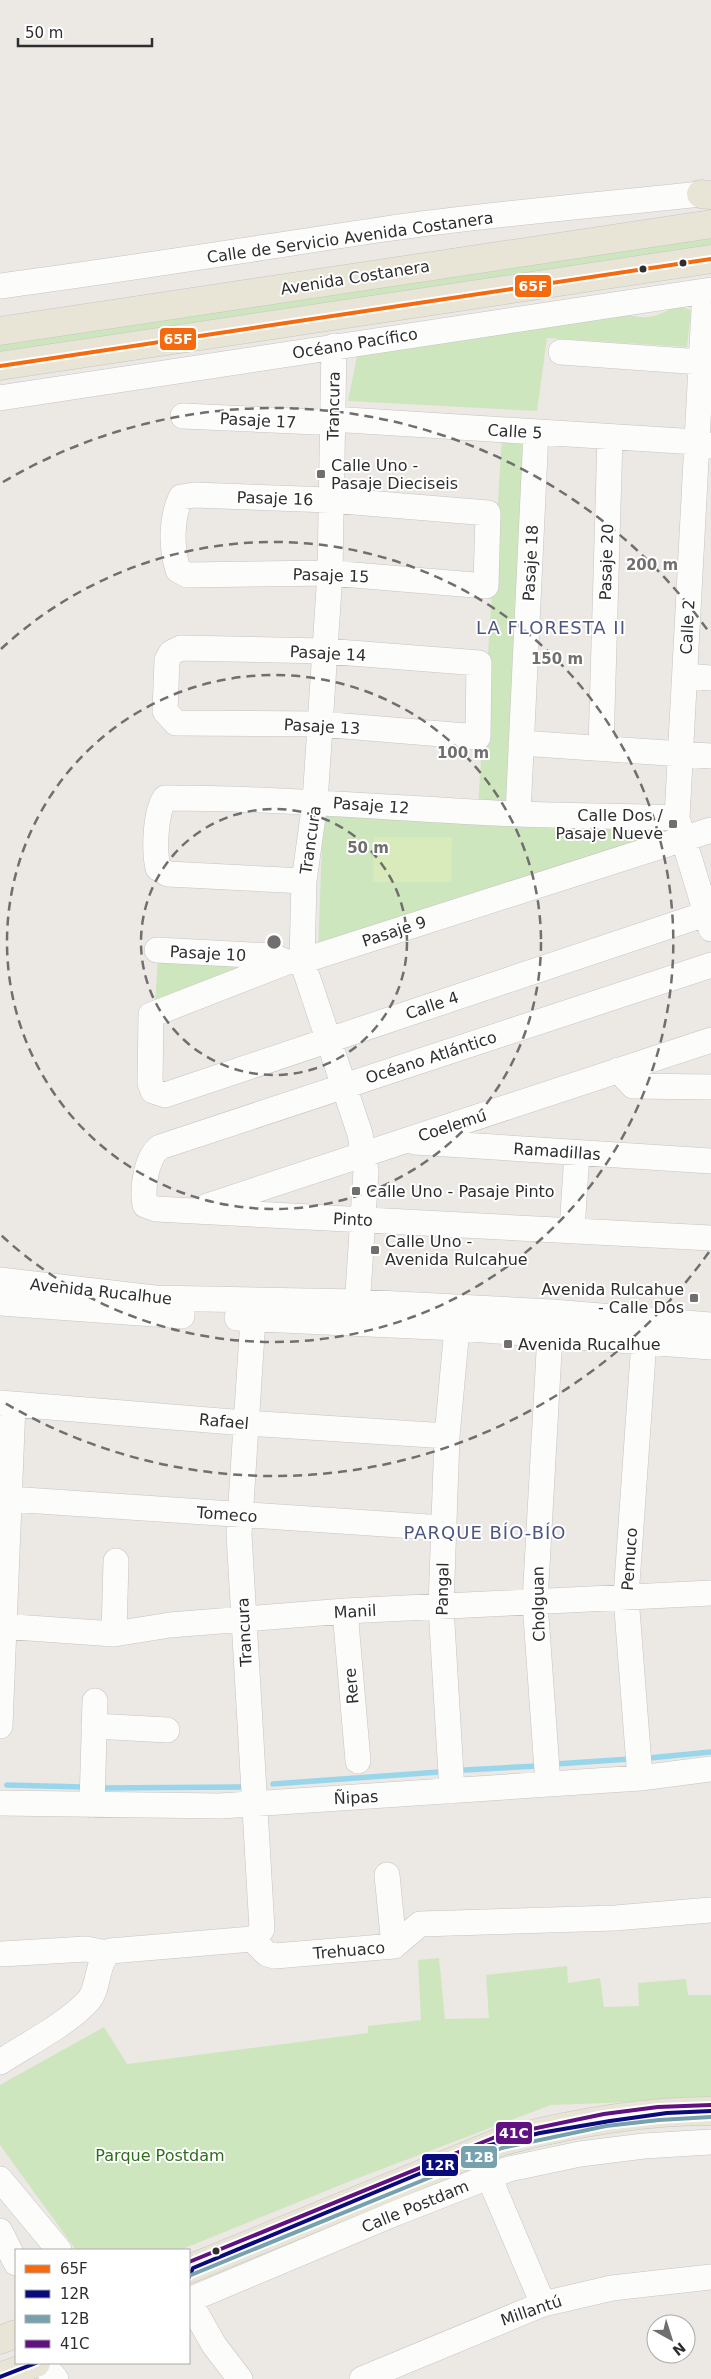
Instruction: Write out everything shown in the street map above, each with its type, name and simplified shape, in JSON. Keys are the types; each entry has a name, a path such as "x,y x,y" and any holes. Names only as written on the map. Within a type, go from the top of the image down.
{"main road":[{"name":"Avenida Costanera","path":"0,332 711,224"},
{"path":"0,366 711,259"},
{"name":"Calle Postdam","path":"190,2271 500,2142 536,2133 642,2115 711,2111"},
{"path":"0,2340 15,2334"},
{"path":"0,2377 33,2364"}],"street":[{"name":"Calle de Servicio Avenida Costanera","path":"0,286 186,261 386,229 499,214 706,194"},
{"name":"Océano Pacífico","path":"0,398 708,290"},
{"name":"Calle 2","path":"708,290 704,369 700,602 685,676 680,828 709,918"},
{"name":"Trancura","path":"334,346 330,573 315,802 295,962 329,1040 364,1154 358,1313"},
{"path":"561,352 704,369"},
{"name":"Pasaje 17","path":"183,416 317,422 333,420"},
{"name":"Calle 5","path":"333,420 610,436 704,444"},
{"name":"Pasaje 18","path":"518,814 536,432"},
{"name":"Pasaje 20","path":"601,748 610,436"},
{"name":"Pasaje 16","path":"181,497 194,494 330,500 488,513"},
{"name":"Pasaje 15","path":"181,497 174,511 174,560 178,570 187,574 330,573 486,586 488,513"},
{"name":"Pasaje 14","path":"169,717 165,711 167,660 171,653 181,648 325,651 479,663 478,737"},
{"path":"685,676 711,678"},
{"name":"Pasaje 13","path":"169,717 176,723 320,724 478,737"},
{"path":"521,743 711,756"},
{"name":"Pasaje 12","path":"304,881 168,874 158,868 155,857 159,807 165,798 315,802 518,814 680,828"},
{"name":"Pasaje 9","path":"153,1091 150,1083 151,1015 295,962 680,828 711,830"},
{"name":"Calle 4","path":"153,1091 165,1096 329,1040 709,918"},
{"name":"Pasaje 10","path":"157,950 272,956 295,962"},
{"name":"Océano Atlántico","path":"145,1205 144,1199 149,1163 153,1152 160,1147 711,965"},
{"name":"Coelemu","path":"192,1211 711,1040"},
{"path":"618,1070 633,1086 711,1087"},
{"name":"Ramadillas","path":"403,1141 711,1161"},
{"path":"572,1230 577,1153"},
{"name":"Pinto","path":"145,1205 156,1209 711,1238"},
{"name":"Avenida Rucalhue","path":"0,1280 155,1298 358,1313 458,1328 644,1340 711,1347"},
{"name":"Avenida Rucalhue","path":"0,1303 156,1315 253,1319 358,1313 552,1312 711,1325"},
{"name":"Trancura","path":"252,1939 260,1933 263,1924 243,1619 240,1515 253,1319"},
{"name":"Pangal","path":"452,1791 441,1608 448,1436 458,1328"},
{"name":"Cholguan","path":"548,1784 535,1602 550,1334"},
{"name":"Pemuco","path":"640,1778 626,1597 644,1340"},
{"path":"0,1726 2,1626 9,1499 7,1403"},
{"name":"Rafael","path":"7,1403 245,1423 448,1436"},
{"name":"Tomeco","path":"9,1499 444,1528"},
{"path":"114,1634 116,1561"},
{"name":"Manil","path":"2,1626 114,1634 170,1625 345,1610 441,1608 711,1593"},
{"name":"Rere","path":"345,1610 358,1761"},
{"path":"92,1805 95,1701"},
{"path":"94,1726 167,1730"},
{"name":"Ñipas","path":"0,1803 181,1807 640,1778 711,1769"},
{"path":"387,1875 394,1946"},
{"name":"Trehuaco","path":"252,1939 267,1954 276,1956 394,1946 420,1924 615,1918 711,1910"},
{"path":"0,2062 78,2010 90,1998 107,1954 114,1949 252,1939"},
{"path":"2,1954 86,1949 107,1954"},
{"name":"Calle Postdam","path":"190,2301 489,2177 522,2166 554,2158 644,2146 711,2142"},
{"path":"489,2177 543,2304"},
{"path":"0,2180 59,2249"},
{"path":"0,2230 15,2261"},
{"name":"Millantú","path":"362,2379 394,2373 543,2304 612,2288 711,2277"},
{"path":"190,2303 214,2345 240,2379"},
{"path":"43,2364 56,2379"}],"green space":[{"path":"711,234 711,247 0,354 0,341"},
{"path":"679,306 691,310 687,347 547,338 537,411 348,401 357,356 629,315 650,317"},
{"path":"502,439 532,441 508,809 478,807"},
{"path":"323,816 670,822 681,832 318,950"},
{"path":"374,837 452,837 451,882 373,882"},
{"path":"158,957 243,967 155,1004"},
{"name":"Parque Postdam","path":"439,1958 445,2019 489,2018 486,1975 567,1966 568,1983 600,1978 604,2007 639,2006 638,1983 686,1979 688,1995 711,1995 711,2099 551,2105 353,2180 182,2249 75,2249 0,2145 0,2085 104,2027 127,2064 368,2033 368,2026 421,2020 418,1960"}],"waterway":[{"path":"649,1758 711,1752"},
{"path":"556,1764 630,1759"},
{"path":"465,1770 537,1766"},
{"path":"273,1784 439,1772"},
{"path":"7,1785 83,1787"},
{"path":"101,1788 240,1787"}],"transit line":[{"name":"65F","path":"0,366 711,259"},
{"name":"41C","path":"190,2262 498,2136 604,2114 658,2107 711,2105"},
{"name":"12R","path":"190,2275 193,2268 486,2146 540,2133 610,2121 667,2113 711,2111"},
{"name":"12B","path":"191,2275 502,2148 606,2126 711,2117"},
{"name":"12R","path":"0,2377 33,2364"}],"place":[{"name":"Calle Uno - Pasaje Dieciseis","path":"321,474"},
{"name":"Calle Dos / Pasaje Nueve","path":"673,824"},
{"name":"Calle Uno - Pasaje Pinto","path":"356,1191"},
{"name":"Calle Uno - Avenida Rulcahue","path":"375,1250"},
{"name":"Avenida Rulcahue - Calle Dos","path":"694,1298"},
{"name":"Avenida Rucalhue","path":"508,1344"}],"district":[{"name":"LA FLORESTA II","path":"551,628"},
{"name":"PARQUE BÍO-BÍO","path":"485,1533"}]}
